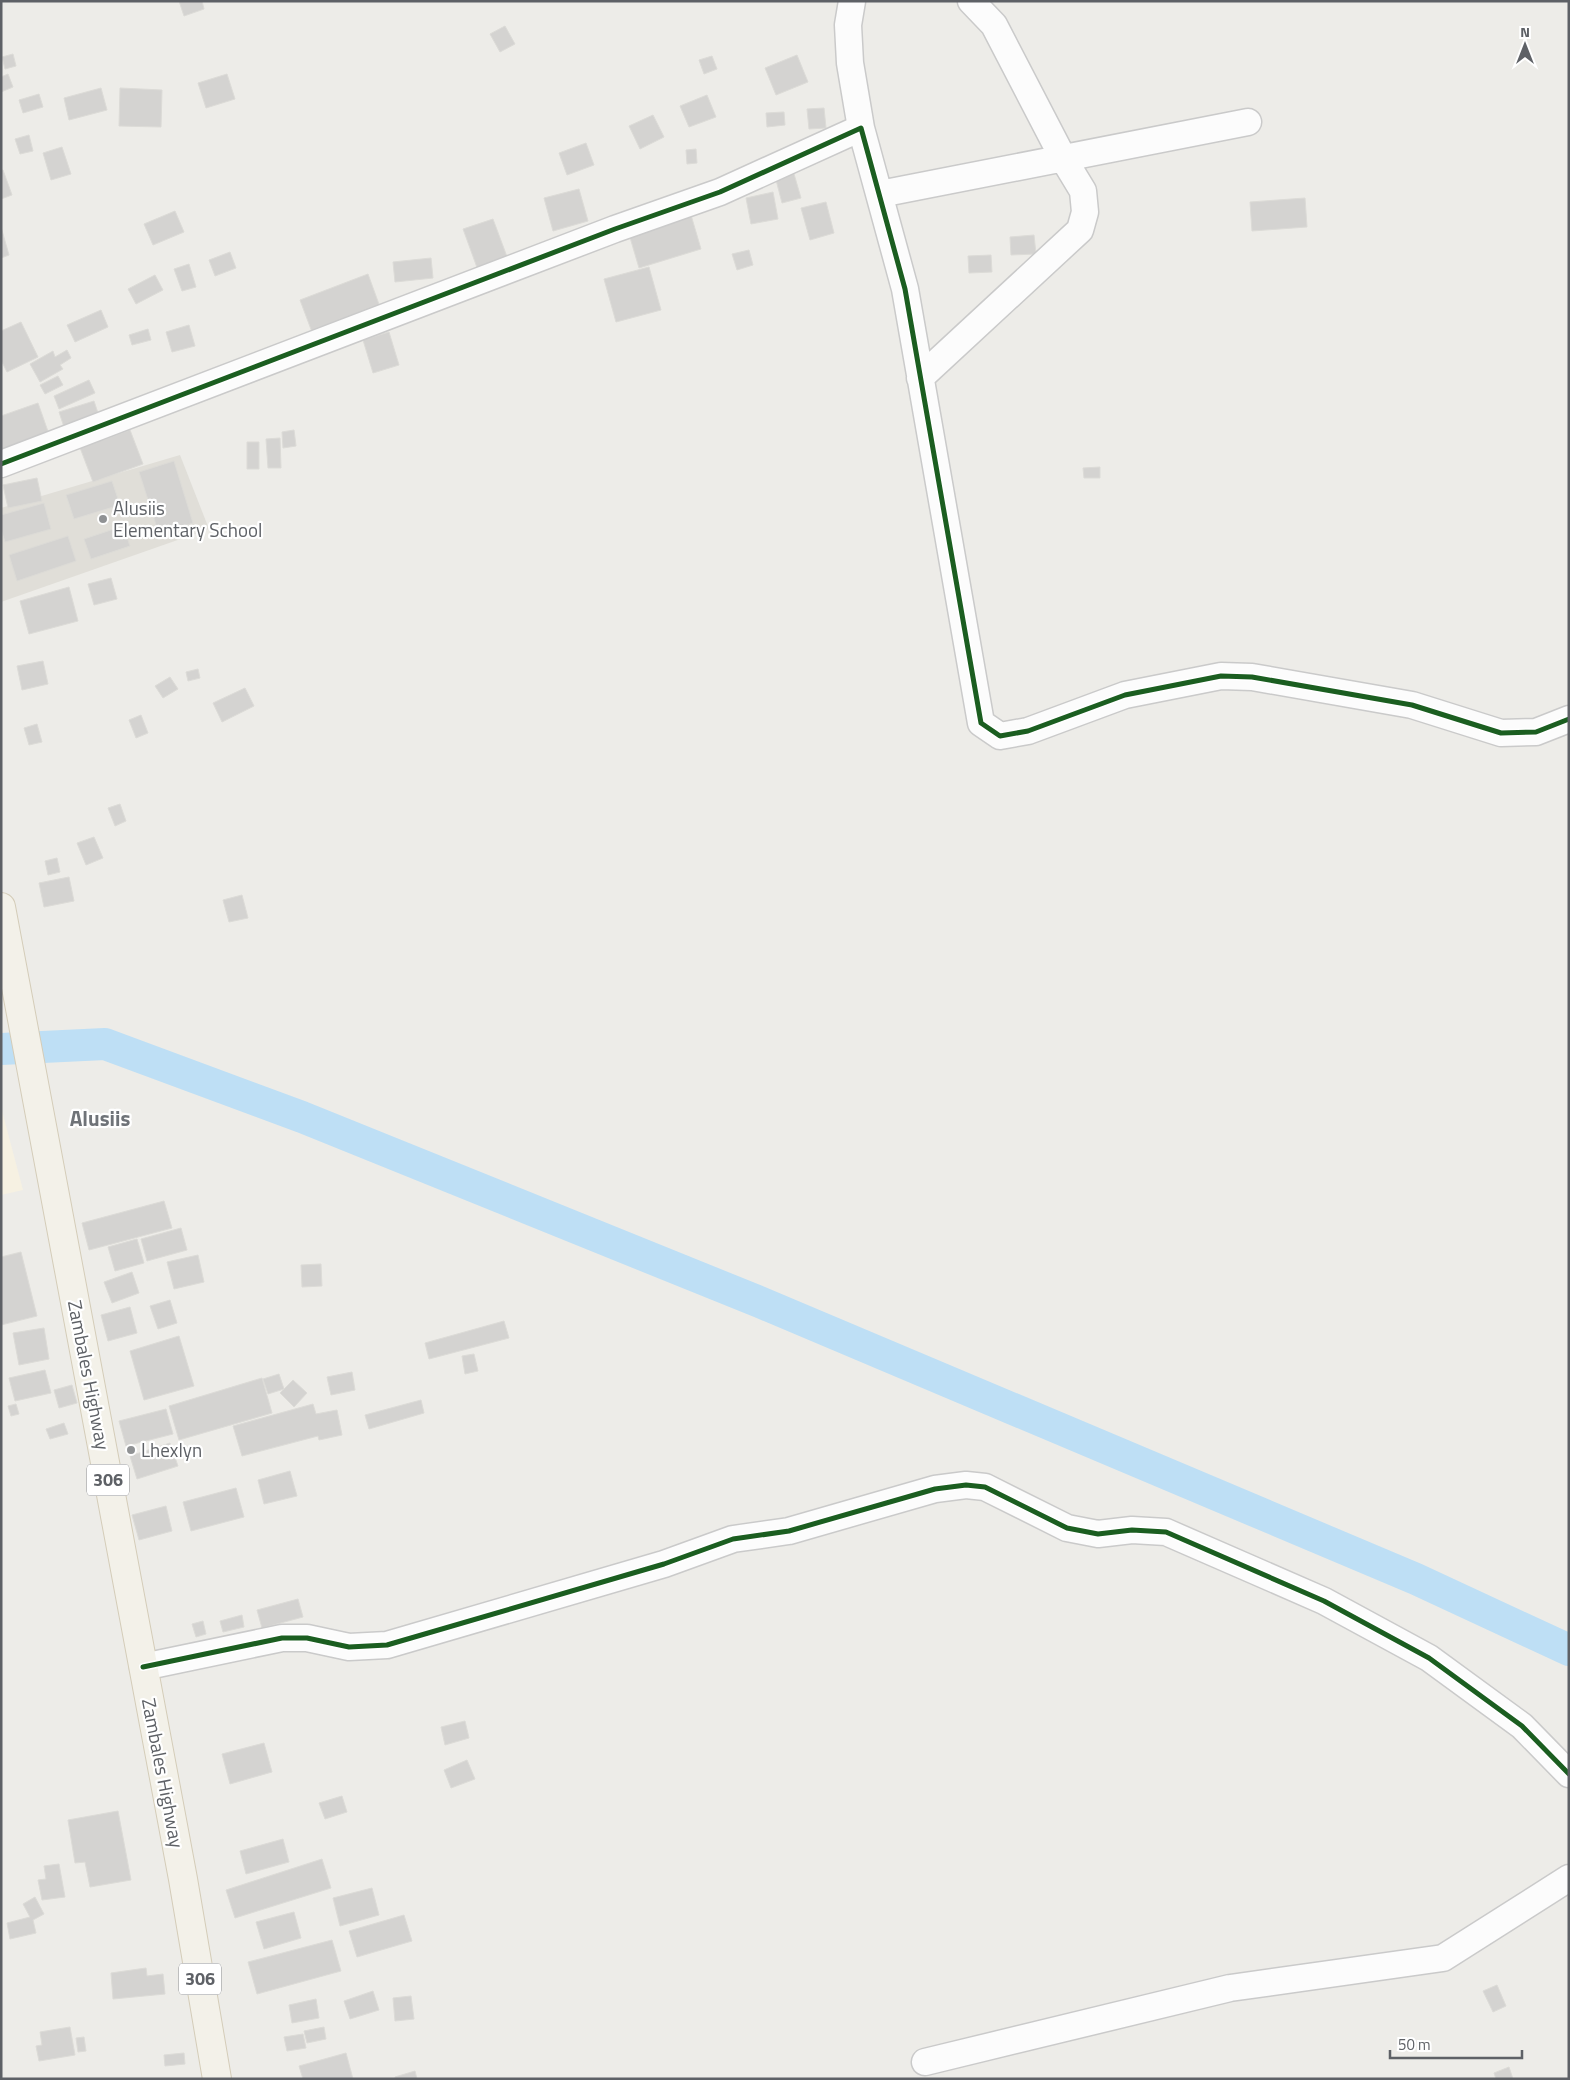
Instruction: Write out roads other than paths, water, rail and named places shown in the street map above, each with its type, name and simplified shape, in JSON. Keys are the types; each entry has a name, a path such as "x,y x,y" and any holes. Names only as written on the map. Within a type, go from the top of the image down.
{"main road":[{"name":"Zambales Highway","path":"1,908 144,1667 217,2079"}],"street":[{"path":"852,1 848,25 850,63 861,128 905,289 981,723 1000,736 1028,731 1126,695 1221,676 1252,677 1412,705 1501,733 1536,732 1569,719"},
{"path":"920,378 1080,230 1085,212 1083,191 1063,158 994,25 971,1"},
{"path":"880,194 1248,122"},
{"path":"1,464 606,232 720,192 861,128"},
{"path":"144,1667 282,1638 307,1638 349,1647 386,1645 664,1564 733,1539 789,1531 935,1489 966,1485 984,1487 1067,1528 1098,1534 1132,1530 1166,1532 1324,1601 1430,1658 1522,1726 1569,1774"},
{"path":"925,2062 1230,1988 1444,1958 1569,1878"}],"waterway":[{"path":"1,1049 105,1044 302,1117 762,1303 1416,1579 1569,1650"}],"place":[{"name":"Alusiis Elementary School","path":"103,519"},
{"name":"Lhexlyn","path":"131,1450"}],"district":[{"name":"Alusiis","path":"100,1119"}]}
